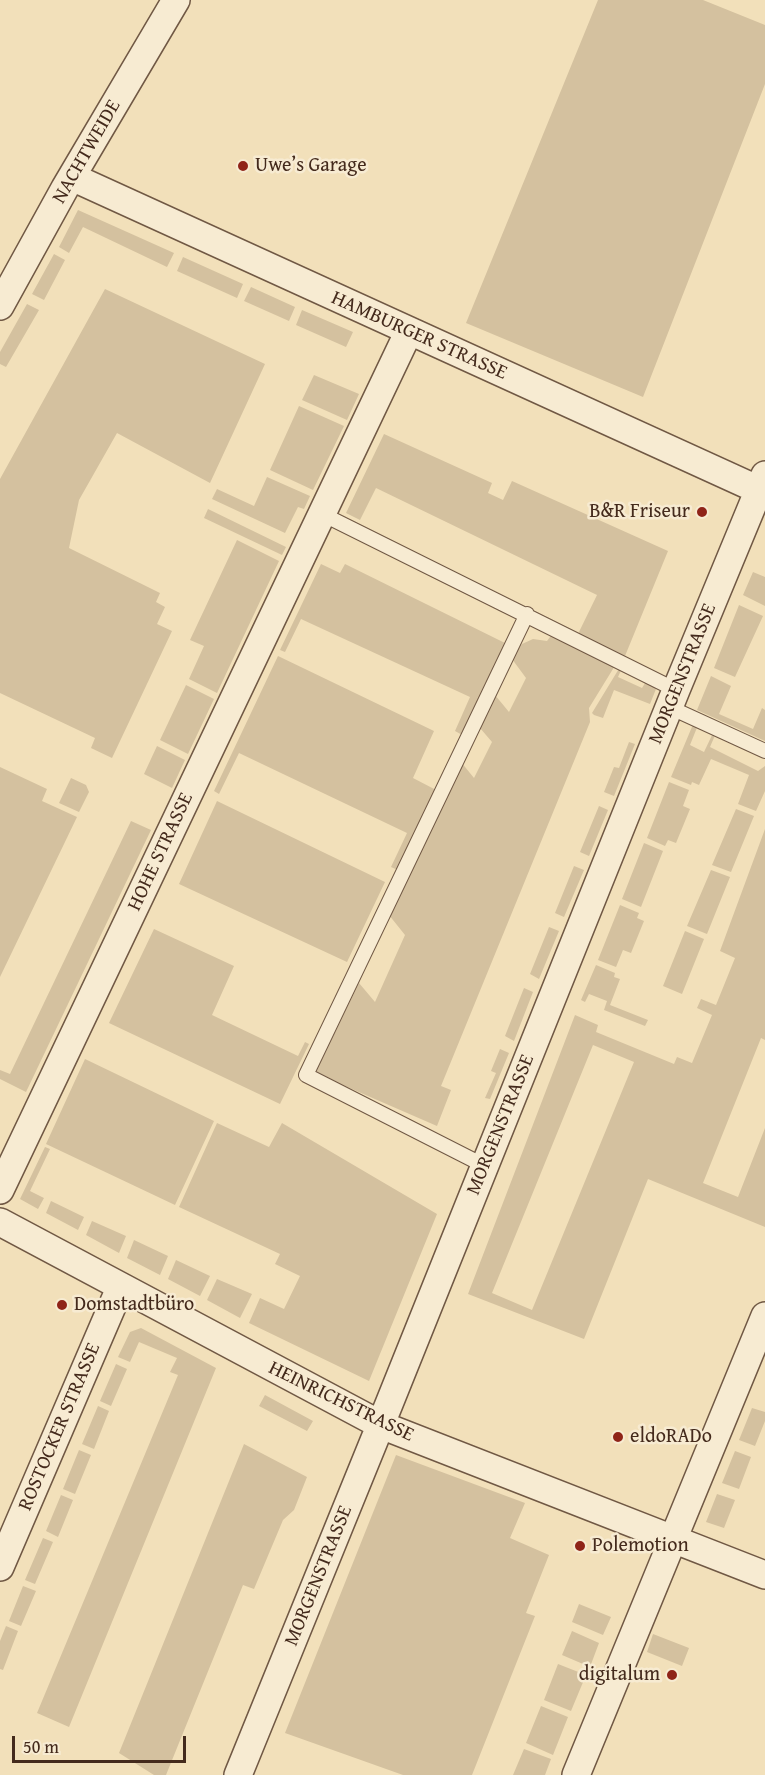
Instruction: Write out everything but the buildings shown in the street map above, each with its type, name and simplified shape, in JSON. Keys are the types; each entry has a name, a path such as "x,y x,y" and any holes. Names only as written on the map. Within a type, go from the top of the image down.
{"street":[{"name":"NACHTWEIDE","path":"0,306 72,177 176,0"},
{"name":"HAMBURGER STRASSE","path":"72,177 410,331 763,487"},
{"name":"HOHE STRASSE","path":"0,1190 410,331"},
{"name":"MORGENSTRASSE","path":"238,1775 381,1425 672,698 763,487"},
{"name":"HEINRICHSTRASSE","path":"0,1222 381,1425 765,1575"},
{"name":"ROSTOCKER STRASSE","path":"0,1567 120,1287"},
{"path":"576,1775 765,1316"}],"lane":[{"path":"322,514 527,614 765,752"},
{"path":"485,1166 306,1076 527,614"}],"shaded area":[{"path":"598,0 703,0 765,25 765,84 643,397 466,323"},
{"path":"78,210 174,253 167,267 83,227 69,253 59,247"},
{"path":"54,254 65,260 44,300 32,294"},
{"path":"183,257 243,284 237,298 177,271"},
{"path":"251,287 295,307 289,321 244,301"},
{"path":"105,289 265,364 210,483 117,433 79,500 69,548 160,593 156,602 165,607 157,624 172,631 112,758 91,748 95,738 0,693 0,479"},
{"path":"27,304 39,310 6,367 0,364 0,352"},
{"path":"302,310 353,332 346,347 296,325"},
{"path":"314,375 359,394 347,420 302,400"},
{"path":"299,406 344,426 313,490 270,470"},
{"path":"384,434 492,483 488,493 503,500 512,481 668,551 625,656 578,634 597,595 376,488 360,520 346,513"},
{"path":"267,477 310,496 304,509 298,507 285,533 212,499 217,489 254,506"},
{"path":"208,509 286,547 282,555 204,518"},
{"path":"237,540 279,561 217,693 189,679 204,646 190,640"},
{"path":"321,564 340,573 345,564 507,644 464,736 455,731 470,697 301,619 285,652 280,650"},
{"path":"753,572 765,577 765,606 743,595"},
{"path":"739,605 763,616 735,677 714,668"},
{"path":"553,633 616,664 589,708 590,722 441,1086 451,1090 437,1126 315,1073 359,983 375,1002 405,935 389,915 461,762 474,778 492,742 480,728 495,695 509,712 526,678 512,659 522,644 533,639 547,641"},
{"path":"278,656 434,731 413,778 438,791 400,871 391,867 407,833 239,753 219,794 214,791"},
{"path":"620,667 622,668 618,677 642,688 647,680 652,682 656,689 650,704 614,690 603,718 594,715 592,713"},
{"path":"711,676 731,686 719,714 753,729 762,708 765,710 765,741 697,710"},
{"path":"186,685 214,699 188,754 160,740"},
{"path":"694,722 698,725 690,745 704,752 714,731 716,733 710,747 758,771 765,766 765,791 756,811 738,804 749,775 711,759 699,785 692,782 691,785 671,777"},
{"path":"629,742 635,744 614,796 604,792 614,767 619,768"},
{"path":"157,746 185,760 172,788 144,774"},
{"path":"0,767 47,789 42,801 77,817 0,977"},
{"path":"71,778 86,785 89,792 79,812 59,803"},
{"path":"669,782 689,790 683,806 690,809 676,843 668,840 665,846 647,838"},
{"path":"217,801 385,882 347,962 179,884"},
{"path":"599,806 608,810 589,856 580,852"},
{"path":"736,809 754,816 731,872 712,865"},
{"path":"131,821 151,830 26,1092 0,1079 0,1070 10,1074"},
{"path":"765,829 765,1040 761,1038 703,1183 738,1197 765,1128 765,1227 648,1179 584,1339 468,1294 575,1015 598,1025 596,1032 674,1064 677,1057 692,1063 712,1015 697,1008 701,999 716,1005 735,958 720,951","holes":["593,1045 634,1062 532,1310 492,1293"]},
{"path":"644,843 663,851 641,907 622,899"},
{"path":"574,866 584,870 564,917 555,913"},
{"path":"711,870 730,877 707,934 687,926"},
{"path":"620,905 639,913 637,918 644,921 631,953 623,950 616,967 598,960"},
{"path":"549,927 559,931 539,979 530,974"},
{"path":"154,929 234,966 212,1015 298,1056 305,1042 309,1044 280,1104 109,1023"},
{"path":"685,931 704,939 682,994 663,986"},
{"path":"596,965 615,973 614,977 620,979 610,1005 648,1020 645,1026 604,1010 607,1001 589,994 585,1002 581,1000"},
{"path":"524,988 533,992 514,1041 505,1036"},
{"path":"500,1049 509,1053 490,1099 485,1098 496,1073 491,1071"},
{"path":"85,1059 214,1121 175,1205 46,1144"},
{"path":"217,1123 269,1147 282,1123 437,1214 369,1381 249,1323 260,1298 284,1309 300,1276 275,1264 280,1254 179,1207"},
{"path":"45,1147 50,1149 30,1191 44,1198 38,1209 20,1199"},
{"path":"51,1201 84,1217 78,1230 46,1213"},
{"path":"92,1221 126,1236 119,1253 86,1235"},
{"path":"134,1240 168,1256 160,1275 127,1258"},
{"path":"176,1260 210,1276 200,1296 168,1279"},
{"path":"217,1279 252,1294 240,1318 207,1300"},
{"path":"141,1328 216,1368 69,1727 37,1713 178,1375 170,1372 177,1358 139,1342 130,1362 118,1357 130,1332"},
{"path":"116,1364 127,1369 111,1406 100,1401"},
{"path":"265,1395 313,1421 307,1431 259,1406"},
{"path":"98,1406 109,1411 94,1449 82,1444"},
{"path":"752,1408 765,1412 765,1421 755,1446 739,1440"},
{"path":"244,1444 307,1477 294,1510 283,1520 254,1589 243,1585 166,1775 154,1775 119,1753"},
{"path":"79,1450 91,1455 75,1494 63,1489"},
{"path":"735,1451 751,1457 739,1489 722,1483"},
{"path":"396,1455 525,1503 510,1538 549,1555 526,1613 535,1616 472,1775 403,1775 285,1733"},
{"path":"717,1494 735,1500 724,1528 706,1522"},
{"path":"61,1495 73,1500 58,1537 46,1531"},
{"path":"43,1538 53,1542 35,1584 25,1580"},
{"path":"23,1586 36,1591 21,1626 9,1621"},
{"path":"579,1604 611,1617 603,1635 572,1622"},
{"path":"6,1626 18,1631 3,1670 0,1669 0,1641"},
{"path":"572,1631 599,1643 590,1667 562,1655"},
{"path":"653,1634 689,1648 682,1666 647,1652"},
{"path":"558,1664 586,1675 571,1711 544,1700"},
{"path":"541,1706 568,1717 553,1755 526,1743"},
{"path":"524,1749 551,1759 545,1775 513,1775"}],"place":[{"name":"Uwe’s Garage","path":"243,166"},
{"name":"B&R Friseur","path":"702,512"},
{"name":"Domstadtbüro","path":"62,1305"},
{"name":"eldoRADo","path":"618,1437"},
{"name":"Polemotion","path":"580,1546"},
{"name":"digitalum","path":"672,1675"}]}
